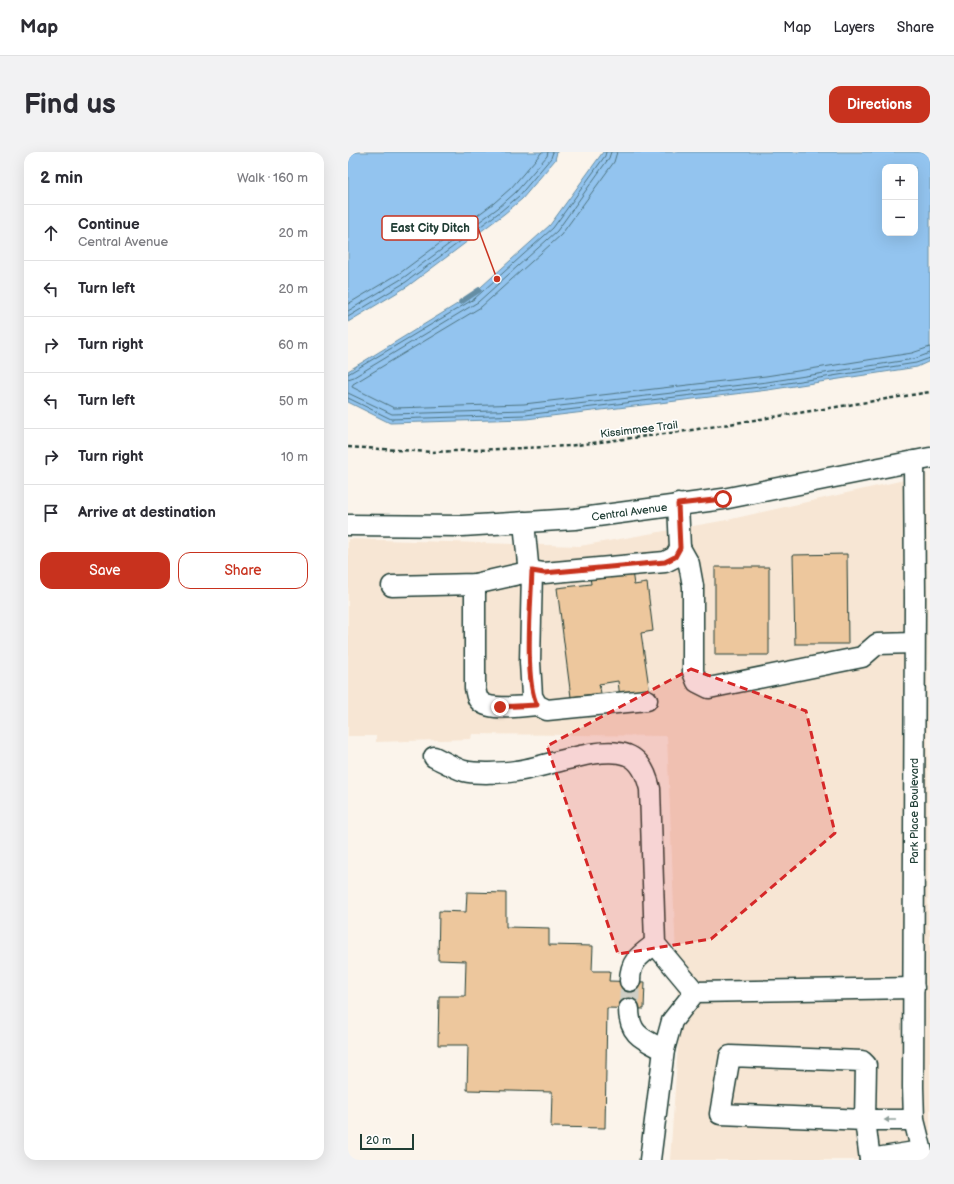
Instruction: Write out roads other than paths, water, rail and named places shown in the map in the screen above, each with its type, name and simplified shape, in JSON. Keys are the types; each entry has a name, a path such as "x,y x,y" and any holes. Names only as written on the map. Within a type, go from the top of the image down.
{"street":[{"name":"Central Avenue","path":"348,525 462,526 575,519 645,511 678,504 758,493 922,460"},
{"name":"Park Place Boulevard","path":"922,460 923,597 914,643 922,717 913,853 922,909 914,988 914,1120 922,1156"},
{"path":"678,504 680,548 689,564 693,586 693,672 697,682 709,688 862,657 877,644 914,643"},
{"path":"524,522 528,564 532,571 530,662 532,696 537,705"},
{"path":"392,586 475,584 532,571 544,573 665,562 675,557 680,548"},
{"path":"475,584 474,688 478,699 485,705 500,707 537,705 547,710 647,700"},
{"path":"434,757 465,771 478,772 516,771 585,756 614,752 628,755 638,762 647,776 650,789 656,944 695,992"},
{"path":"630,981 630,974 636,958 656,944"},
{"path":"695,992 914,988"},
{"path":"650,1160 664,1050 672,1021 695,992"},
{"path":"629,1009 629,1021 638,1036 664,1050"},
{"path":"914,1120 865,1120 720,1114 730,1056 862,1061 866,1065 865,1120 870,1159 922,1156"}],"water":[{"path":"348,152 557,152 555,160 522,199 504,214 408,286 348,322"},
{"path":"603,152 930,152 930,361 917,367 768,390 526,419 390,423 348,402 348,371 472,295 550,225"}],"waterway":[{"path":"461,302 479,290"}],"tunnel":[{"path":"629,1009 630,981"}],"place":[{"name":"East City Ditch","path":"497,279"}]}
